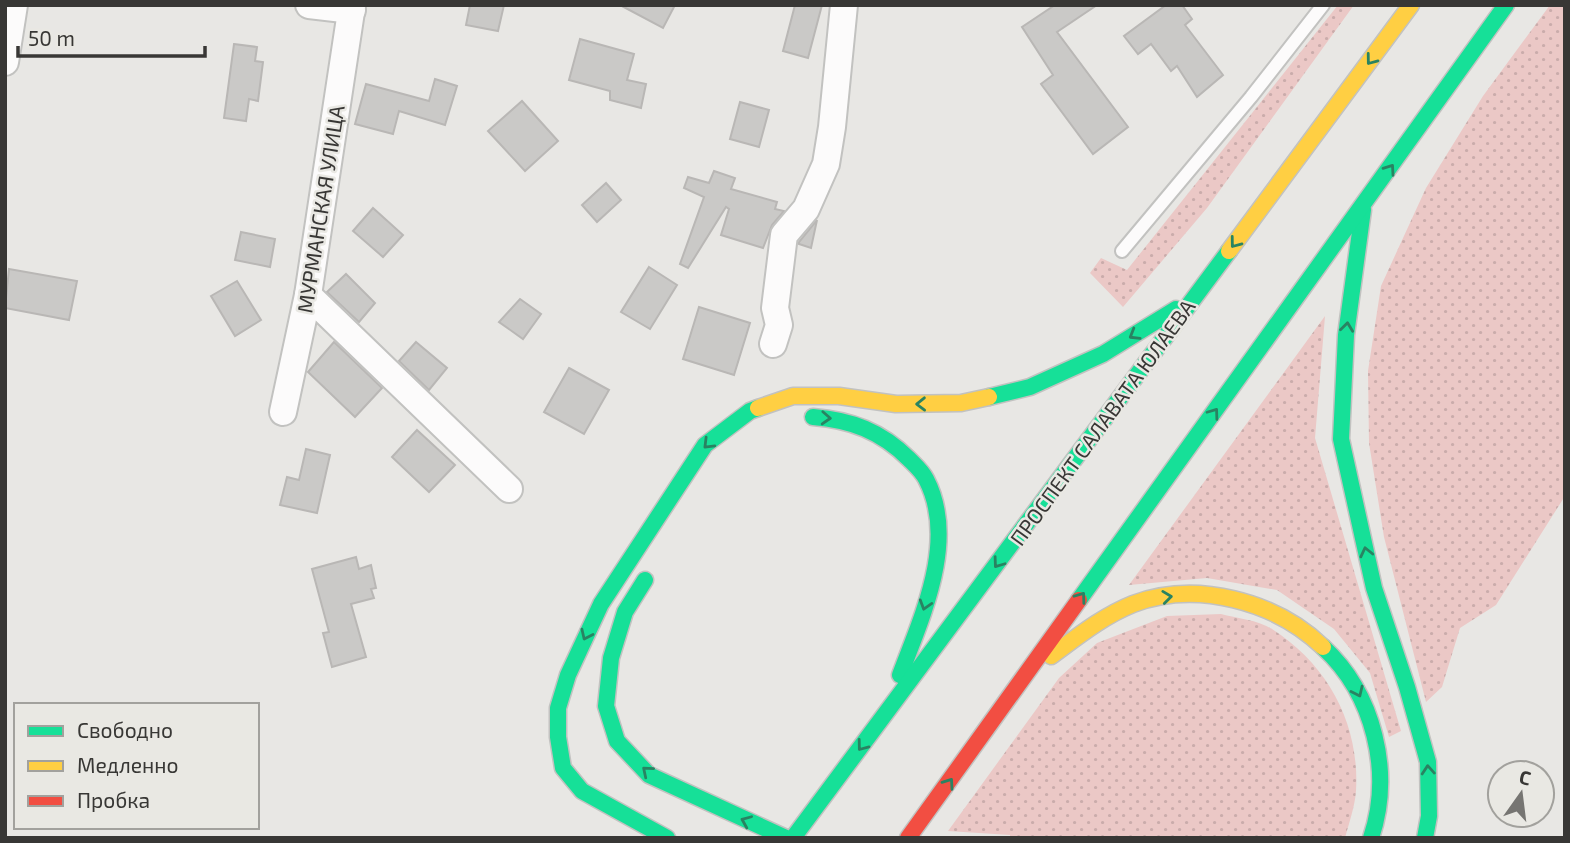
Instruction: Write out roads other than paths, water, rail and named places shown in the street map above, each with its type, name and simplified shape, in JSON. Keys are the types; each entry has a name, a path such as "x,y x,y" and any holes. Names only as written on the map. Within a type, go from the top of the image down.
{"main road":[{"name":"ПРОСПЕКТ САЛАВАТА ЮЛАЕВА","path":"793,838 1411,5"},
{"path":"908,838 1506,5"},
{"path":"1364,206 1346,335 1341,439 1374,588 1407,687 1428,762 1429,816 1425,838"},
{"path":"667,838 582,791 563,768 558,737 558,708 568,675 601,604 705,444 750,411 793,396 839,396 896,404 961,403 1030,387 1102,354 1193,299"},
{"path":"803,416 841,419 876,431 903,451 926,478 936,510 939,547 927,602 886,713"},
{"path":"653,568 625,612 611,658 606,706 617,741 649,775 786,838"},
{"path":"1024,676 1090,627 1128,607 1162,596 1214,596 1239,600 1275,614 1305,632 1332,655 1353,680 1366,709 1375,738 1380,774 1380,810 1371,838"}],"street":[{"path":"5,62 14,5"},
{"path":"309,5 352,8"},
{"path":"773,344 779,325 775,308 784,235 806,209 826,164 844,5"},
{"name":"МУРМАНСКАЯ УЛИЦА","path":"283,412 308,295 352,8"},
{"path":"308,295 509,489"}],"lane":[{"path":"1122,251 1251,97 1323,5"}]}
